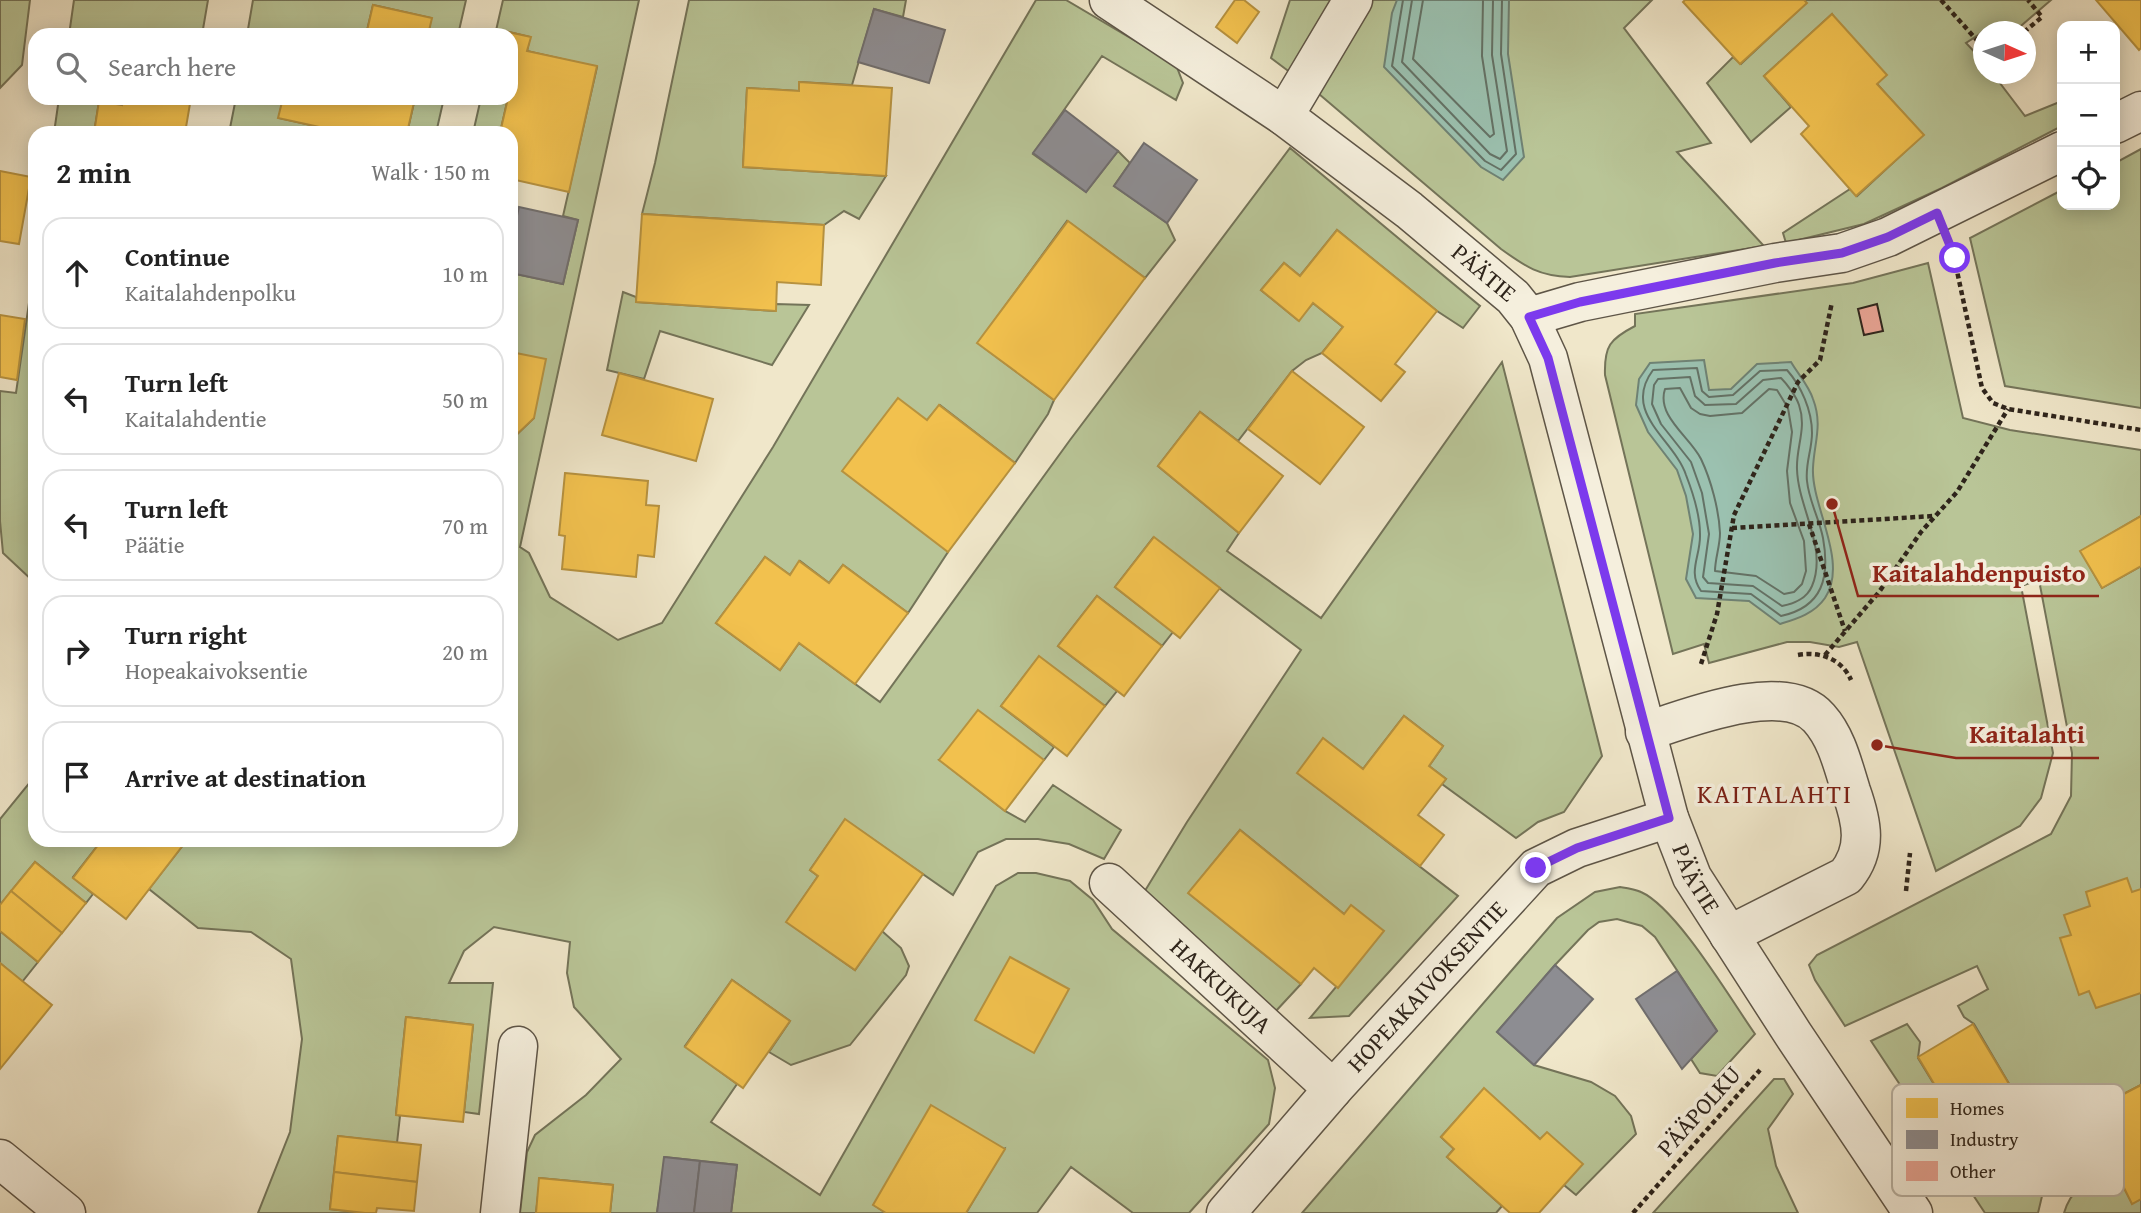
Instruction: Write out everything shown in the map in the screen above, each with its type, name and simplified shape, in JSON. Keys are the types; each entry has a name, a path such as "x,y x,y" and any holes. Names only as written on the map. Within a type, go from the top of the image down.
{"street":[{"name":"PÄÄTIE","path":"1109,0 1284,116 1409,210 1499,284 1529,317 1548,358 1669,818 1692,877 1892,1182"},
{"path":"1284,116 1353,0"},
{"path":"2120,122 2141,111"},
{"path":"1529,317 1580,302 1775,263 1842,253 1888,237 2057,153"},
{"path":"1646,732 1748,703 1773,700 1798,705 1818,716 1833,738 1860,815 1861,843 1855,864 1846,876 1729,935"},
{"name":"HOPEAKAIVOKSENTIE","path":"1226,1213 1333,1089 1536,868 1577,848 1669,818"},
{"name":"HAKKUKUJA","path":"1109,883 1333,1089"},
{"path":"500,1213 518,1046"},
{"path":"0,1159 66,1213"},
{"name":"PÄÄTIE","path":"1902,1196 1913,1213"}],"path":[{"path":"1941,0 1973,36"},
{"path":"2028,0 2042,17 2036,22"},
{"path":"1937,213 1955,258 1982,388 1993,403 2008,409 2141,430"},
{"path":"1699,670 1717,614 1734,515 1798,382 1820,360 1842,253"},
{"path":"1825,655 1879,592 1921,532 1957,492 2008,409"},
{"path":"1732,528 1935,516"},
{"path":"1809,524 1845,632"},
{"name":"PÄÄPOLKU","path":"1633,1213 1793,1034"}],"shaded area":[{"path":"0,0 30,0 22,65 0,88"},
{"path":"74,0 208,0 203,28 70,28"},
{"path":"253,0 466,0 460,28 429,28 431,18 373,5 368,28 248,28"},
{"path":"503,0 639,0 520,547 529,553 550,597 618,640 662,623 773,447 1036,0 1066,0 1176,65 1183,83 1176,100 1102,56 1033,154 1086,192 1118,151 1130,163 1114,186 1167,223 1175,240 1145,278 1067,221 978,343 1054,400 1048,414 1015,463 940,405 927,420 948,552 908,613 843,565 829,583 800,561 790,575 765,557 716,623 780,670 799,643 880,702 1070,440 1290,148 1480,306 1463,328 1437,311 1337,230 1300,276 1284,263 1261,290 1298,320 1313,303 1343,327 1322,353 1306,360 1292,371 1238,441 1200,412 1158,466 1239,533 1227,551 1321,618 1502,362 1602,756 1564,812 1538,822 1516,838 1442,784 1446,779 1429,766 1443,746 1404,716 1363,769 1323,739 1298,773 1458,896 1349,1016 1310,1018 1383,931 1344,914 1240,830 1189,893 1301,984 1275,1012 1143,894 1187,822 1301,650 1153,538 1115,587 1173,632 1162,646 1097,596 1058,646 1117,691 1105,706 1039,657 1001,706 1054,747 1044,760 940,760 1005,811 1025,822 1053,785 1121,830 1104,859 1069,844 1038,839 1006,839 978,852 953,895 845,820 810,870 818,876 787,922 855,970 882,931 901,948 909,966 906,975 850,1045 791,1065 769,1052 790,1021 732,980 685,1046 737,1084 711,1122 820,1195 996,886 1018,873 1036,873 1070,881 1093,900 1112,929 1268,1060 1275,1088 1269,1124 1189,1213 1133,1213 1071,1167 1037,1213 966,1213 1004,1149 874,1205 886,1213 731,1213 737,1165 665,1157 657,1213 610,1213 613,1185 540,1178 536,1213 520,1213 527,1152 535,1135 586,1095 621,1059 574,1007 567,973 570,942 494,927 464,951 449,983 493,983 479,1114 464,1112 473,1025 406,1017 396,1114 400,1116 397,1143 338,1136 330,1209 365,1213 258,1213 290,1132 302,1039 291,959 251,932 198,928 149,889 182,847 518,847 518,433 534,418 518,372 518,274 563,284 578,220 563,216 597,67 527,51 530,37 518,34 518,28 497,28"},
{"path":"689,0 906,0 903,17 874,9 852,85 800,82 799,91 747,88 743,167 886,176 859,219 844,211 824,225 642,214"},
{"path":"1290,0 1652,0 1624,28 1711,143 1677,152 1764,246 1570,277 1550,275 1526,266 1501,249 1319,94 1271,58"},
{"path":"1804,0 2051,0 2027,21 1973,21 1973,38 1966,43 1973,50 1973,84 2001,84 2025,116 2057,103 2057,129 1942,188 1864,224 1786,243 1783,233 1850,189 1857,196 1923,135 1877,84 1832,14 1764,76 1791,107 1751,142 1707,83 1733,57 1741,64 1806,3"},
{"path":"58,105 99,105 95,126 55,126"},
{"path":"235,105 282,105 279,118 315,126 230,126"},
{"path":"413,105 442,105 438,126 409,126"},
{"path":"479,105 506,105 502,126 475,126"},
{"path":"2141,149 2141,408 2005,386 1970,238 2057,193 2057,210 2120,210 2120,160"},
{"path":"1928,263 1963,418 2010,430 2141,450 2141,516 2081,551 2102,588 2141,566 2141,1085 2124,1094 2124,1084 2009,1084 1974,1024 1964,1017 1958,1006 1988,989 1977,966 1845,1026 1815,980 1809,965 1817,955 2051,834 2071,796 2072,753 2039,580 2021,586 2053,753 2041,798 2020,826 1936,871 1857,642 1839,647 1810,642 1787,642 1709,663 1704,644 1673,654 1605,375 1607,350 1614,340 1635,326 1635,314 1853,283"},
{"path":"623,292 636,297 637,302 775,311 776,304 809,305 772,365 660,331 644,379 607,370"},
{"path":"28,310 28,576 3,553 0,521 0,391 16,393"},
{"path":"28,785 28,847 97,847 73,877 93,894 86,903 35,862 0,905 0,819"},
{"path":"1620,887 1641,892 1671,916 1755,1034 1717,1076 1700,1073 1691,1059 1717,1031 1655,937 1642,926 1617,919 1599,922 1555,965 1497,1032 1534,1065 1591,1082 1615,1096 1631,1116 1636,1134 1576,1195 1564,1185 1540,1139 1484,1089 1441,1137 1454,1149 1447,1157 1502,1206 1496,1213 1302,1213 1557,918 1595,892"},
{"path":"0,931 38,962 22,982 0,963"},
{"path":"1907,1024 1920,1042 1918,1058 1934,1084 1900,1084 1871,1041"},
{"path":"1774,1079 1784,1079 1793,1094 1768,1129 1776,1166 1798,1213 1653,1213"},
{"path":"2124,1188 2132,1203 2141,1199 2141,1213 2064,1213 2072,1196 2124,1196"},
{"path":"1974,1196 2042,1196 2038,1213 1985,1213"}],"water":[{"path":"1397,0 1509,0 1508,54 1524,157 1503,180 1481,167 1384,67 1392,13"},
{"path":"1704,360 1709,390 1731,389 1757,364 1791,362 1809,389 1816,408 1818,426 1814,483 1831,551 1831,584 1825,598 1816,608 1780,624 1749,601 1696,598 1686,579 1693,534 1686,496 1677,470 1648,432 1636,405 1639,379 1650,363"}],"building: Homes":[{"path":"1235,0 1244,0 1259,12 1237,43 1216,27"},
{"path":"1804,0 1807,3 1740,64 1683,2"},
{"path":"2096,0 2141,0 2139,50 2120,28 2120,21 2114,21"},
{"path":"373,5 432,18 430,28 368,28"},
{"path":"1832,14 1887,75 1877,84 1924,135 1856,196 1801,134 1809,126 1764,76"},
{"path":"518,34 531,37 527,51 597,66 569,192 518,181 518,126 502,126 506,105 518,105"},
{"path":"799,82 892,88 886,176 743,167 747,88 799,91"},
{"path":"98,105 190,105 186,126 95,126"},
{"path":"281,105 413,105 409,126 315,126 278,118"},
{"path":"0,171 28,176 28,194 19,244 0,241"},
{"path":"642,214 824,225 821,285 777,282 776,311 636,302"},
{"path":"1068,221 1145,278 1054,400 977,343"},
{"path":"1337,230 1437,311 1395,364 1405,372 1381,401 1322,353 1343,327 1313,303 1299,321 1261,290 1284,263 1300,276"},
{"path":"0,315 25,319 17,380 0,377"},
{"path":"518,353 546,359 534,418 518,433"},
{"path":"1292,371 1364,427 1320,484 1248,429"},
{"path":"619,373 713,399 696,461 602,435"},
{"path":"898,398 927,420 939,405 1015,463 948,552 842,471"},
{"path":"1200,412 1283,476 1239,533 1158,466"},
{"path":"565,473 648,481 646,505 659,506 654,557 638,555 636,577 562,569 565,536 559,535"},
{"path":"2141,516 2141,566 2102,588 2080,551"},
{"path":"1154,537 1220,588 1180,638 1115,587"},
{"path":"765,557 790,575 799,561 829,583 843,565 908,613 855,684 799,643 780,670 716,623"},
{"path":"1097,596 1162,646 1124,696 1058,646"},
{"path":"1039,656 1105,706 1067,756 1001,706"},
{"path":"978,710 1044,760 1005,811 939,760"},
{"path":"1404,716 1443,746 1429,766 1446,779 1418,815 1444,835 1420,866 1297,773 1323,738 1363,769"},
{"path":"845,819 923,874 855,970 786,922 818,876 810,870"},
{"path":"1240,830 1344,914 1351,905 1384,931 1338,988 1314,968 1301,984 1188,893"},
{"path":"97,847 182,847 126,919 73,878"},
{"path":"35,862 86,903 62,933 11,891"},
{"path":"2127,878 2132,892 2141,889 2141,993 2096,1008 2089,991 2079,995 2060,938 2071,935 2064,915 2090,906 2086,892"},
{"path":"11,891 62,933 38,962 0,931 0,905"},
{"path":"1010,957 1069,989 1034,1053 975,1020"},
{"path":"0,963 52,1005 0,1069"},
{"path":"732,980 790,1021 743,1088 685,1047"},
{"path":"406,1017 473,1025 463,1122 396,1115"},
{"path":"1973,1024 2009,1084 1934,1084 1918,1057"},
{"path":"2141,1085 2141,1199 2132,1204 2124,1188 2124,1094"},
{"path":"1484,1088 1540,1139 1547,1132 1583,1164 1539,1213 1510,1213 1447,1157 1454,1149 1441,1137"},
{"path":"931,1105 1005,1149 966,1213 886,1213 873,1205"},
{"path":"338,1136 421,1145 417,1182 334,1172"},
{"path":"334,1172 417,1182 414,1211 377,1208 376,1213 365,1213 330,1209"},
{"path":"539,1178 613,1185 610,1213 536,1213"}],"building: Industry":[{"path":"874,9 945,30 929,83 858,62"},
{"path":"1065,110 1118,151 1086,192 1033,153"},
{"path":"1144,143 1197,180 1167,223 1114,186"},
{"path":"519,207 578,220 563,284 518,274"},
{"path":"1555,965 1593,999 1534,1065 1497,1032"},
{"path":"1677,971 1717,1031 1682,1069 1636,999"},
{"path":"664,1157 700,1161 694,1213 657,1213"},
{"path":"700,1161 737,1165 731,1213 694,1213"}],"building: Other":[{"path":"1877,304 1883,331 1864,335 1858,309"}],"place":[{"name":"Kaitalahdenpuisto","path":"1832,504"},
{"name":"Kaitalahti","path":"1877,745"}],"district":[{"name":"KAITALAHTI","path":"1775,794"}],"route":[{"path":"1536,868 1577,848 1669,818 1548,358 1529,317 1580,302 1775,263 1842,253 1888,237 1937,213 1955,258"}]}
